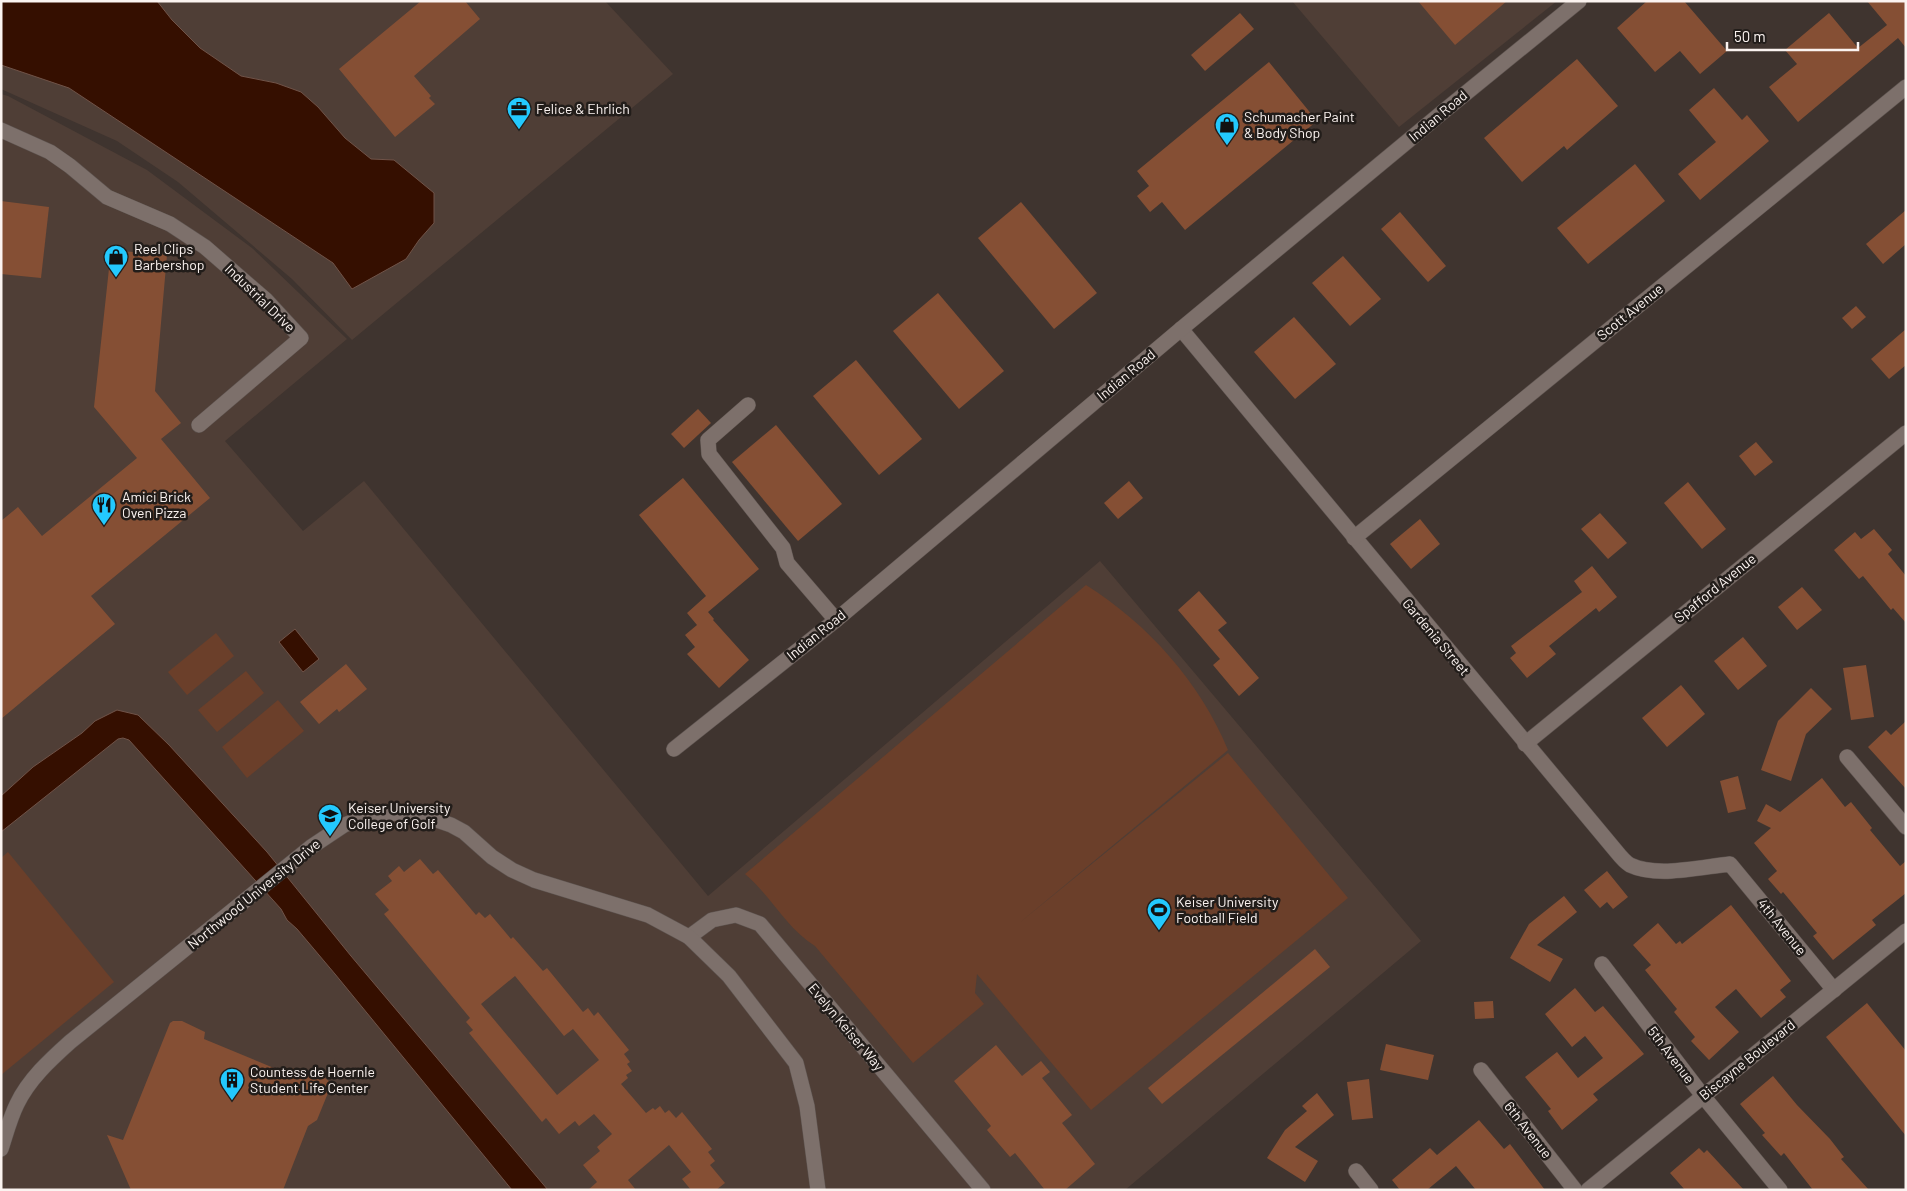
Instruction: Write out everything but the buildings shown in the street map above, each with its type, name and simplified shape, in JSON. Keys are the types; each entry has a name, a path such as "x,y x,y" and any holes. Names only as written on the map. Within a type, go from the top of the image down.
{"street":[{"name":"Indian Road","path":"674,749 836,620 1180,329 1579,1"},
{"name":"Scott Avenue","path":"1354,538 1906,87"},
{"name":"Industrial Drive","path":"1,130 50,152 107,197 170,224 205,247 266,300 302,338 199,425"},
{"name":"Gardenia Street","path":"1180,329 1525,744 1628,864 1644,870 1663,871 1730,864"},
{"path":"748,405 708,440 708,454 783,548 787,564 836,620"},
{"name":"Spafford Avenue","path":"1525,744 1906,433"},
{"path":"1847,757 1906,827"},
{"name":"Northwood University Drive","path":"1,1149 17,1104 32,1081 50,1060 287,866 344,825 369,816 411,814 432,818 451,825 475,840 492,857 534,880 648,915 689,937 729,976 796,1063 807,1106 818,1190"},
{"name":"4th Avenue","path":"1730,864 1834,990"},
{"name":"Evelyn Keiser Way","path":"689,937 712,920 736,915 760,924 982,1190"},
{"name":"Biscayne Boulevard","path":"1588,1190 1906,931"},
{"name":"5th Avenue","path":"1602,964 1703,1096 1780,1190"},
{"name":"6th Avenue","path":"1481,1070 1575,1190"},
{"path":"1356,1171 1371,1190"}],"shaded area":[{"path":"1,1 605,1 673,74 352,340 292,279 178,182 117,141 1,89"},
{"path":"1,1 157,1 172,20 200,48 241,76 276,83 301,92 318,107 345,138 371,159 394,160 434,193 434,223 406,259 352,289 333,263 69,88 1,65"},
{"path":"1292,1 1557,1 1399,127"},
{"name":"Keiser University College of Golf","path":"1,94 147,170 252,248 347,339 225,441 303,531 364,481 708,896 1100,561 1421,941 1125,1190 1,1190"},
{"path":"1086,585 1109,600 1151,636 1170,657 1203,701 1228,750 1018,924 1228,753 1348,898 1091,1110 977,974 975,993 984,1004 913,1063 815,946 795,930 745,874"},
{"path":"295,629 319,659 303,672 279,642"},
{"path":"216,633 234,656 187,695 168,672"},
{"path":"246,671 264,693 217,732 198,710"},
{"path":"278,700 304,731 247,778 222,747"},
{"path":"117,710 138,715 169,745 267,852 351,956 548,1190 512,1190 335,974 287,920 281,909 129,740 118,739 1,832 1,796 33,767 82,733 95,721"},
{"path":"8,852 114,982 1,1075 1,858"}],"place":[{"name":"Felice & Ehrlich","path":"519,130"},
{"name":"Schumacher Paint & Body Shop","path":"1227,146"},
{"name":"Reel Clips Barbershop","path":"116,278"},
{"name":"Amici Brick Oven Pizza","path":"104,526"},
{"name":"Keiser University College of Golf","path":"330,837"},
{"name":"Keiser University Football Field","path":"1159,931"},
{"name":"Countess de Hoernle Student Life Center","path":"232,1101"}]}
